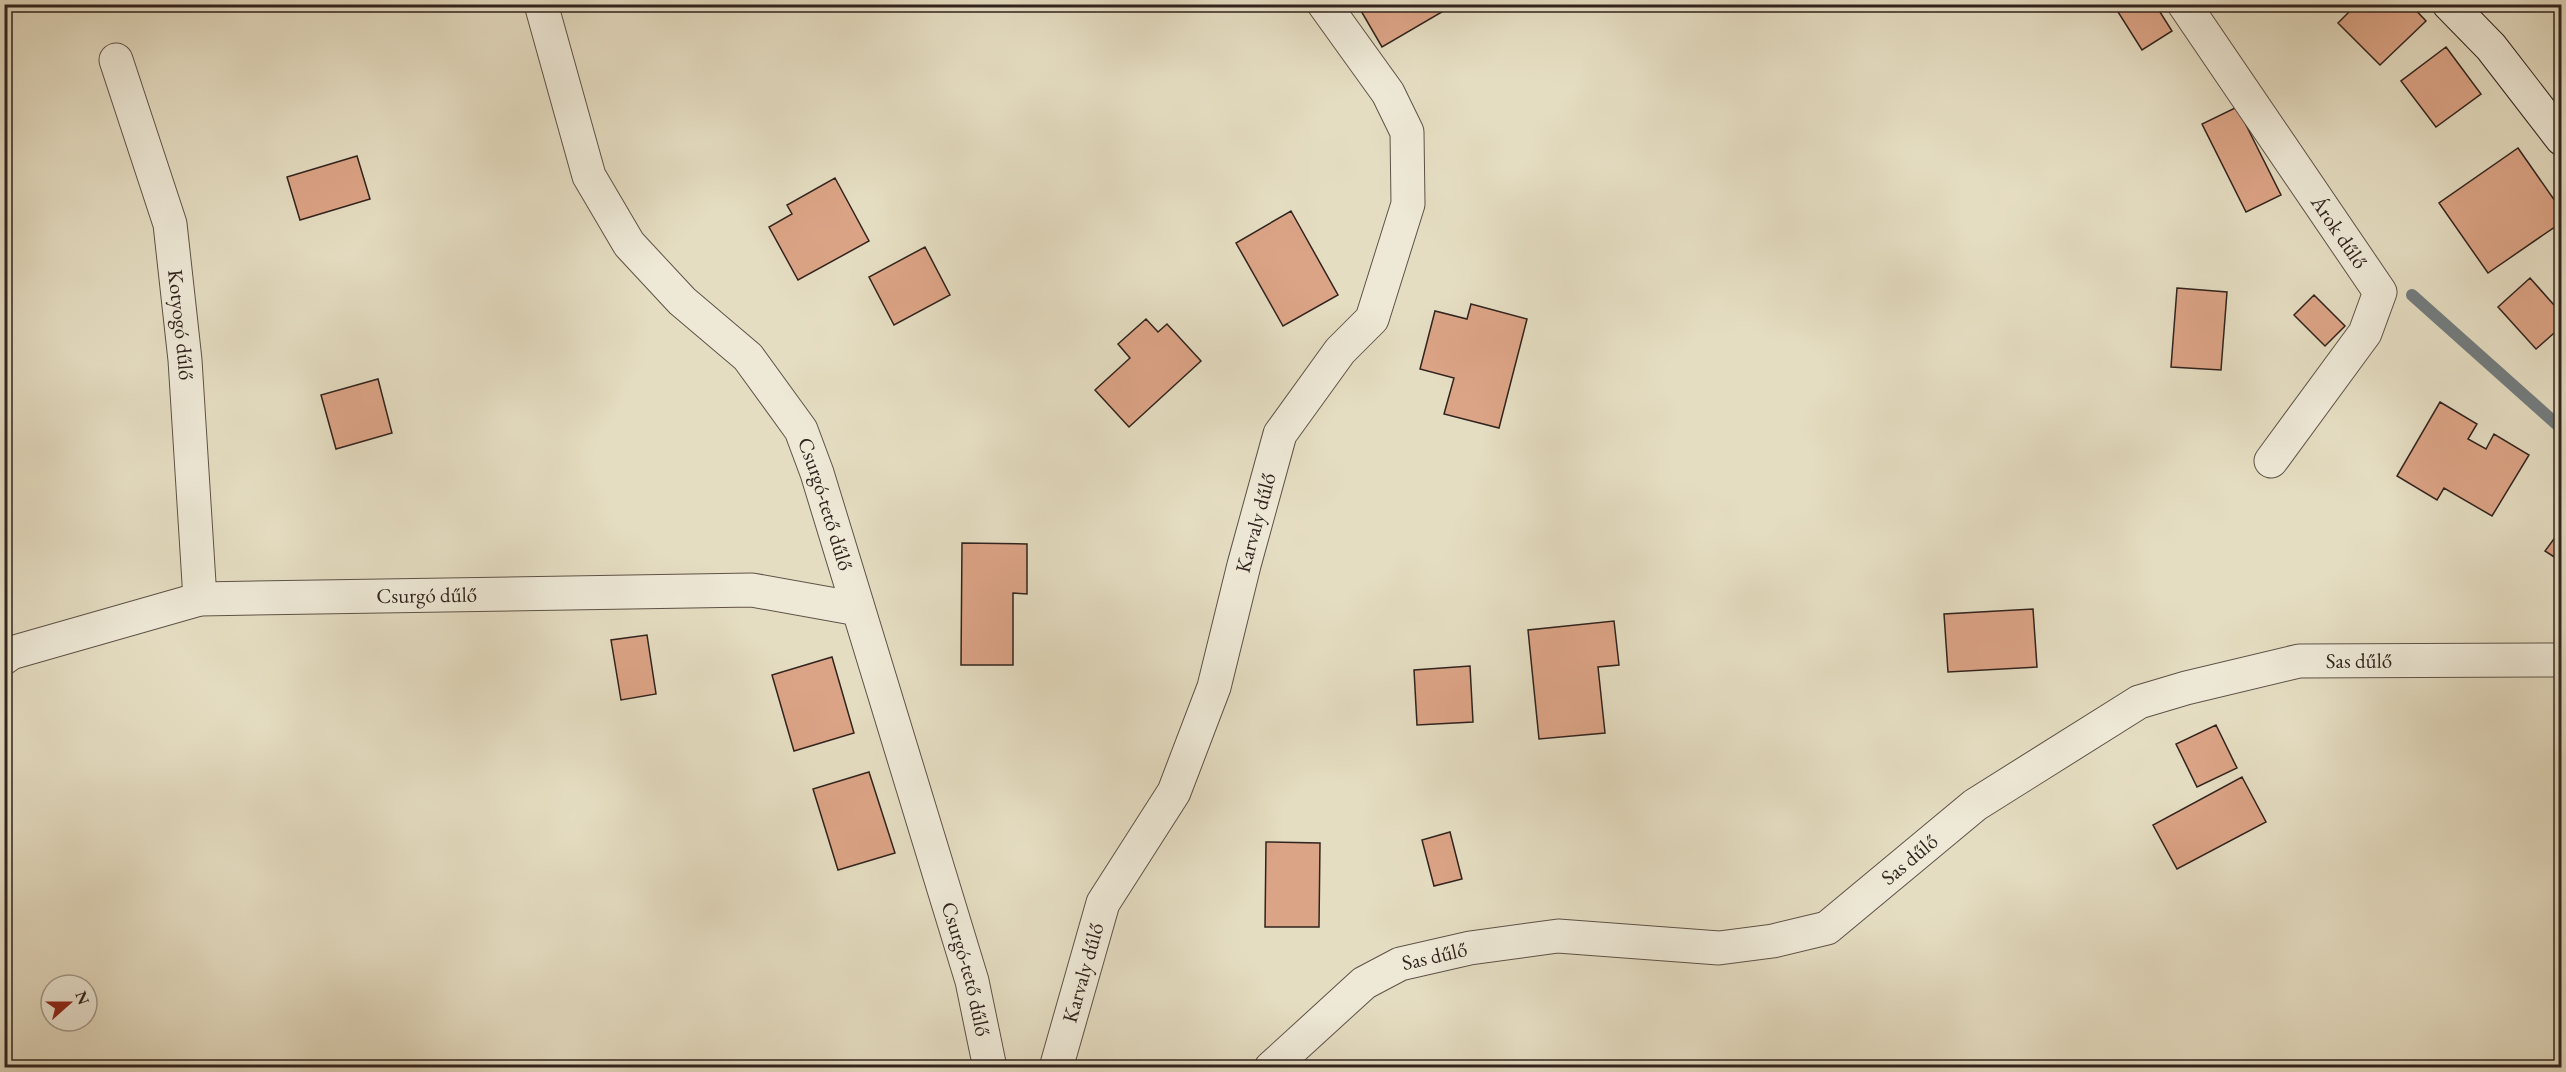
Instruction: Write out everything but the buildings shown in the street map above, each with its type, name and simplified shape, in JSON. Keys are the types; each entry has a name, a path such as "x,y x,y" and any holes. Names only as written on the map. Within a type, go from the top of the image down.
{"street":[{"name":"Csurgó-tető dűlő","path":"541,4 589,176 629,244 682,301 748,357 801,430 817,472 972,981 990,1068"},
{"name":"Karvaly dűlő","path":"1056,1068 1103,903 1174,792 1214,687 1280,434 1340,351 1372,319 1408,204 1407,132 1388,93 1324,4"},
{"name":"Árok dűlő","path":"2184,4 2380,292 2365,333 2271,461"},
{"path":"2449,4 2490,47 2562,139"},
{"name":"Kotyogó dűlő","path":"116,60 170,224 185,360 200,599"},
{"name":"Csurgó dűlő","path":"4,658 11,653 200,599 752,590 858,609"},
{"name":"Sas dűlő","path":"1271,1068 1364,983 1400,964 1470,948 1558,936 1719,948 1773,941 1827,928 1975,805 2139,702 2186,688 2299,661 2562,660"}],"waterway":[{"path":"2412,295 2562,429"}]}
